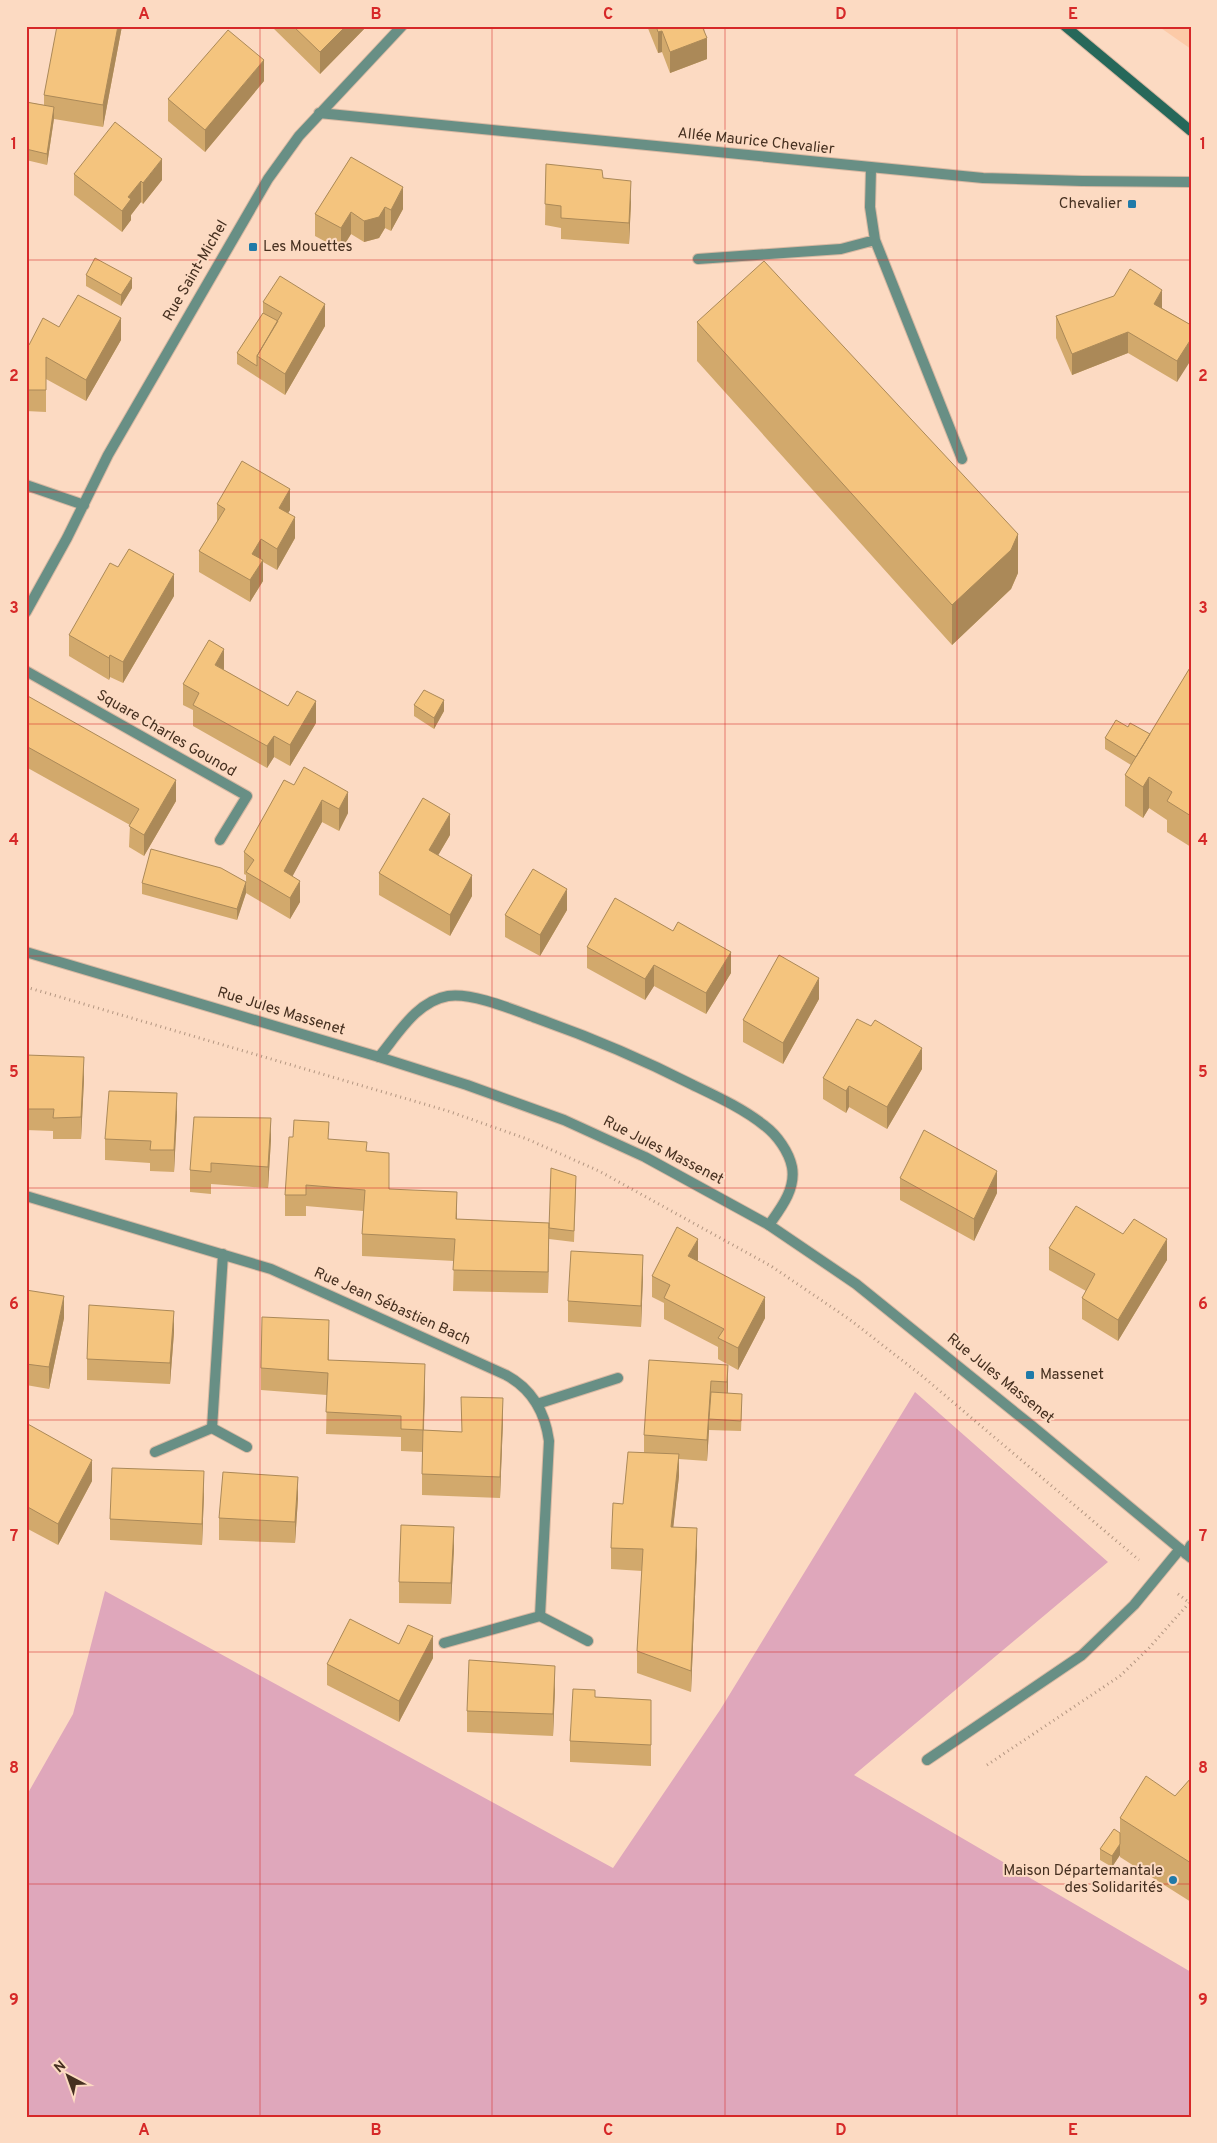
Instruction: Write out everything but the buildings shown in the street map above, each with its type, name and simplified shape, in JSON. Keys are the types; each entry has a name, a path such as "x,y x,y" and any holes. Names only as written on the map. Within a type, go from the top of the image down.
{"main road":[{"path":"1065,26 1191,131"}],"street":[{"name":"Rue Saint-Michel","path":"26,612 84,505 111,448 243,220 283,156 319,114 402,26"},
{"name":"Allée Maurice Chevalier","path":"319,114 871,168 1030,180 1191,182"},
{"path":"871,168 870,207 875,240 962,460"},
{"path":"698,258 841,249 875,240"},
{"path":"26,485 58,494 84,505"},
{"name":"Square Charles Gounod","path":"26,672 247,796 220,840"},
{"name":"Rue Jules Massenet","path":"26,952 379,1057 528,1106 590,1131 677,1174 769,1225 898,1315 1187,1551"},
{"path":"379,1057 420,1009 433,1001 449,996 464,996 502,1006 622,1051 735,1106 767,1127 778,1139 792,1167 792,1184 785,1201 769,1225"},
{"name":"Rue Jean Sébastien Bach","path":"26,1196 223,1254 285,1275 506,1375 523,1386 537,1404 544,1420 549,1440 540,1616"},
{"path":"212,1428 223,1254"},
{"path":"537,1404 618,1378"},
{"path":"212,1428 248,1447"},
{"path":"155,1452 212,1428"},
{"path":"927,1760 1082,1655 1115,1625 1158,1577 1187,1551"},
{"path":"444,1643 540,1616 588,1641"}],"path":[{"path":"26,987 448,1111 527,1139 599,1171 763,1262 849,1319 921,1375 1190,1604 1120,1676 988,1765"}],"shaded area":[{"path":"1158,26 1191,26 1191,49"},
{"path":"915,1392 1108,1562 854,1775 1191,1972 1191,2117 26,2117 26,1793 28,1793 73,1714 105,1591 613,1868 720,1710"}],"place":[{"name":"Chevalier","path":"1132,204"},
{"name":"Les Mouettes","path":"253,247"},
{"name":"Massenet","path":"1030,1375"},
{"name":"Maison Départemantale des Solidarités","path":"1173,1880"}]}
